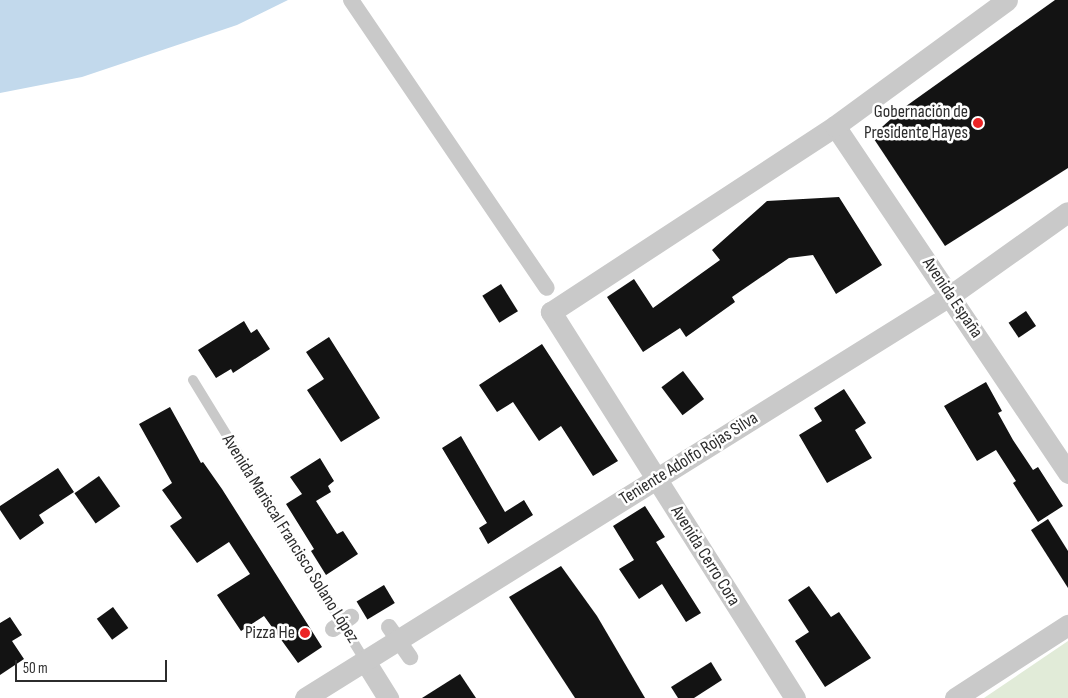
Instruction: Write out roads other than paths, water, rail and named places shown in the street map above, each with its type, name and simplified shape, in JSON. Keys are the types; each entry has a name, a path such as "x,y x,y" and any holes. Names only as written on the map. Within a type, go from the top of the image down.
{"street":[{"path":"350,0 547,288"},
{"path":"835,126 1007,0"},
{"name":"Avenida España","path":"835,126 1068,472"},
{"name":"Avenida Cerro Cora","path":"795,698 552,312 835,126"},
{"name":"Teniente Adolfo Rojas Silva","path":"305,698 950,295 1068,212"},
{"path":"955,698 1068,625"},
{"name":"Avenida Mariscal Francisco Solano López","path":"365,661 388,698"}],"lane":[{"name":"Avenida Mariscal Francisco Solano López","path":"192,380 365,661"}],"water":[{"path":"0,0 288,0 237,25 82,77 0,93"}],"place":[{"name":"Gobernación de Presidente Hayes","path":"978,123"},
{"name":"Pizza He","path":"305,633"}]}
